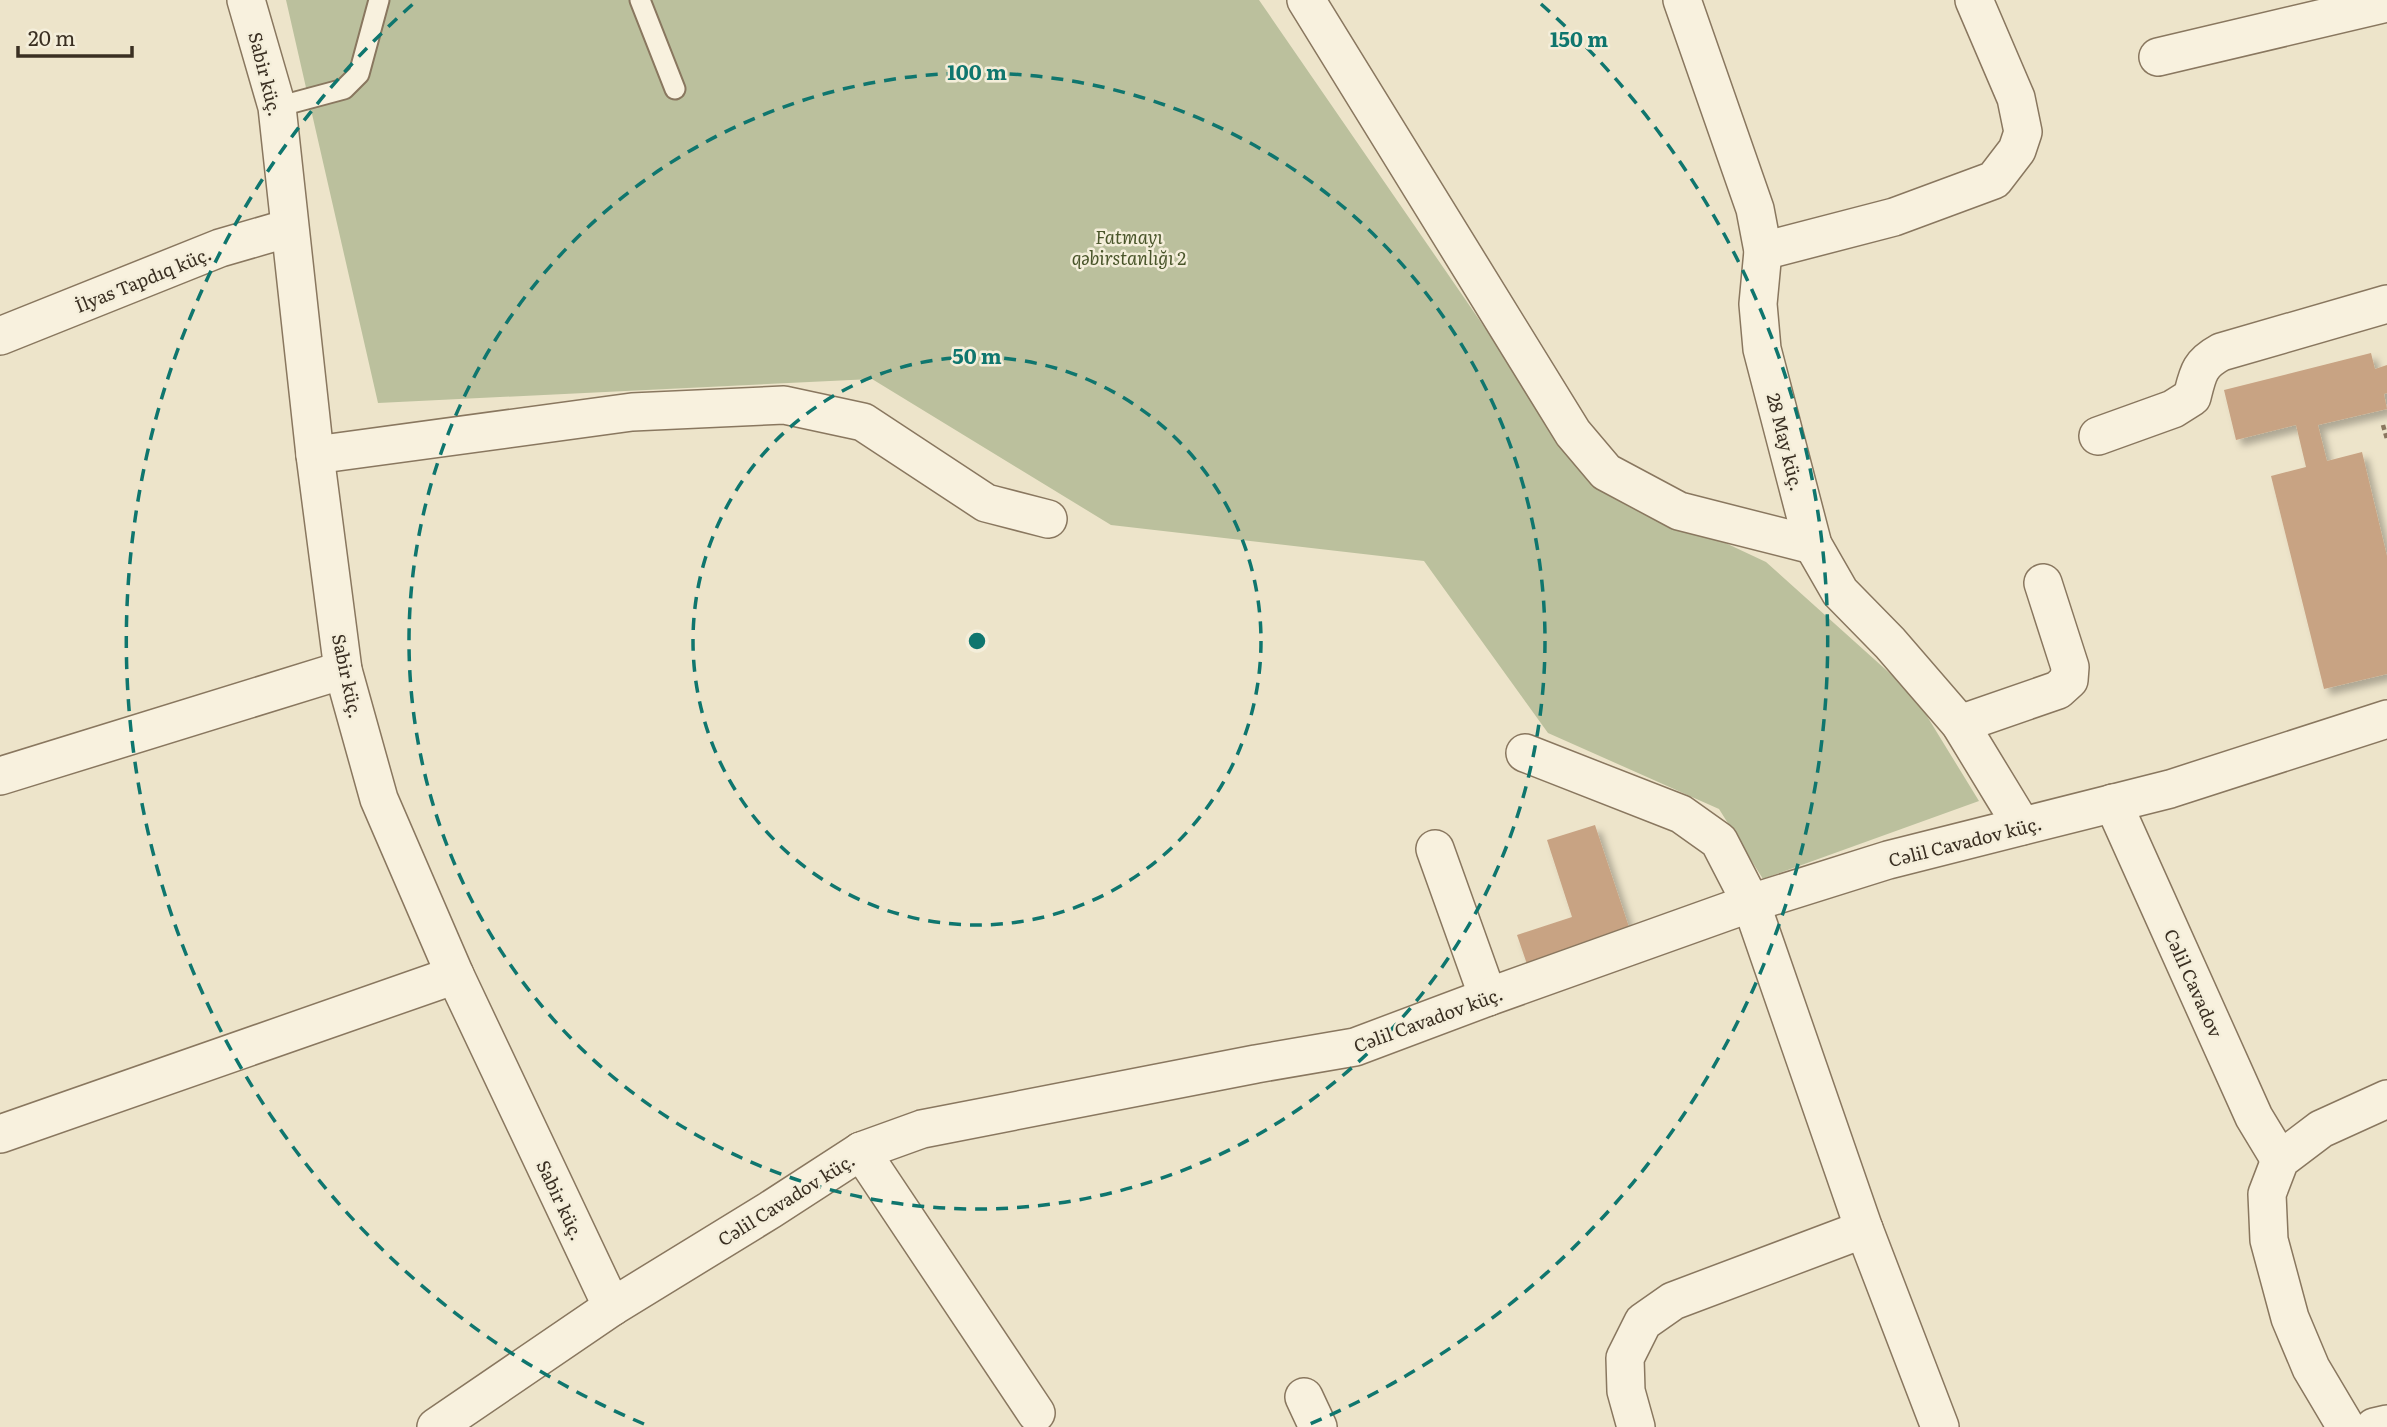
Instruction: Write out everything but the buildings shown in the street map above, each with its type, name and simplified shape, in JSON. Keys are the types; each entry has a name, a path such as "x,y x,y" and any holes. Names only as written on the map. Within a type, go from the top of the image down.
{"street":[{"name":"Sabir küç.","path":"246,0 277,107 315,455 343,670 379,799 454,975 612,1307"},
{"path":"1306,0 1566,421 1606,472 1679,511 1813,545"},
{"name":"28 May küç.","path":"1682,0 1755,209 1763,251 1758,304 1762,349 1813,545 1840,592 1890,643 1960,724 2022,826"},
{"path":"1763,251 1894,217 1994,180 2017,150 2023,132 2017,98 1974,0"},
{"path":"2158,57 2387,3"},
{"name":"İlyas Tapdıq küç.","path":"0,336 220,248 289,228"},
{"path":"2098,436 2173,409 2192,397 2205,360 2221,352 2387,304"},
{"path":"315,455 632,412 784,405 863,422 986,503 1048,519"},
{"path":"1960,724 2058,690 2069,680 2070,667 2043,583"},
{"path":"0,776 343,670"},
{"name":"Cəlil Cavadov küç.","path":"436,1427 612,1307 861,1151 922,1129 1355,1047 1488,996 1751,903 1888,860 2170,789 2387,719"},
{"path":"1525,754 1681,814 1719,841 1751,903 1864,1229 1940,1427"},
{"name":"Cəlil Cavadov","path":"2113,803 2254,1117 2280,1160"},
{"path":"1435,849 1488,996"},
{"path":"0,1134 454,975"},
{"path":"2346,1427 2311,1368 2290,1318 2269,1240 2267,1194 2280,1160 2321,1129 2387,1099"},
{"path":"861,1151 1036,1413"},
{"path":"1636,1427 1626,1391 1625,1358 1643,1322 1673,1301 1864,1229"},
{"path":"2374,1427 2387,1424"}],"lane":[{"path":"277,107 344,89 359,74 379,0"},
{"path":"640,0 676,89"}],"path":[{"path":"2383,425 2387,439"}],"green space":[{"name":"Fatmayı qəbirstanlığı 2","path":"286,0 1259,0 1589,479 1766,562 1914,695 1979,801 1763,879 1719,809 1548,733 1424,561 1111,525 872,379 378,403"}]}
